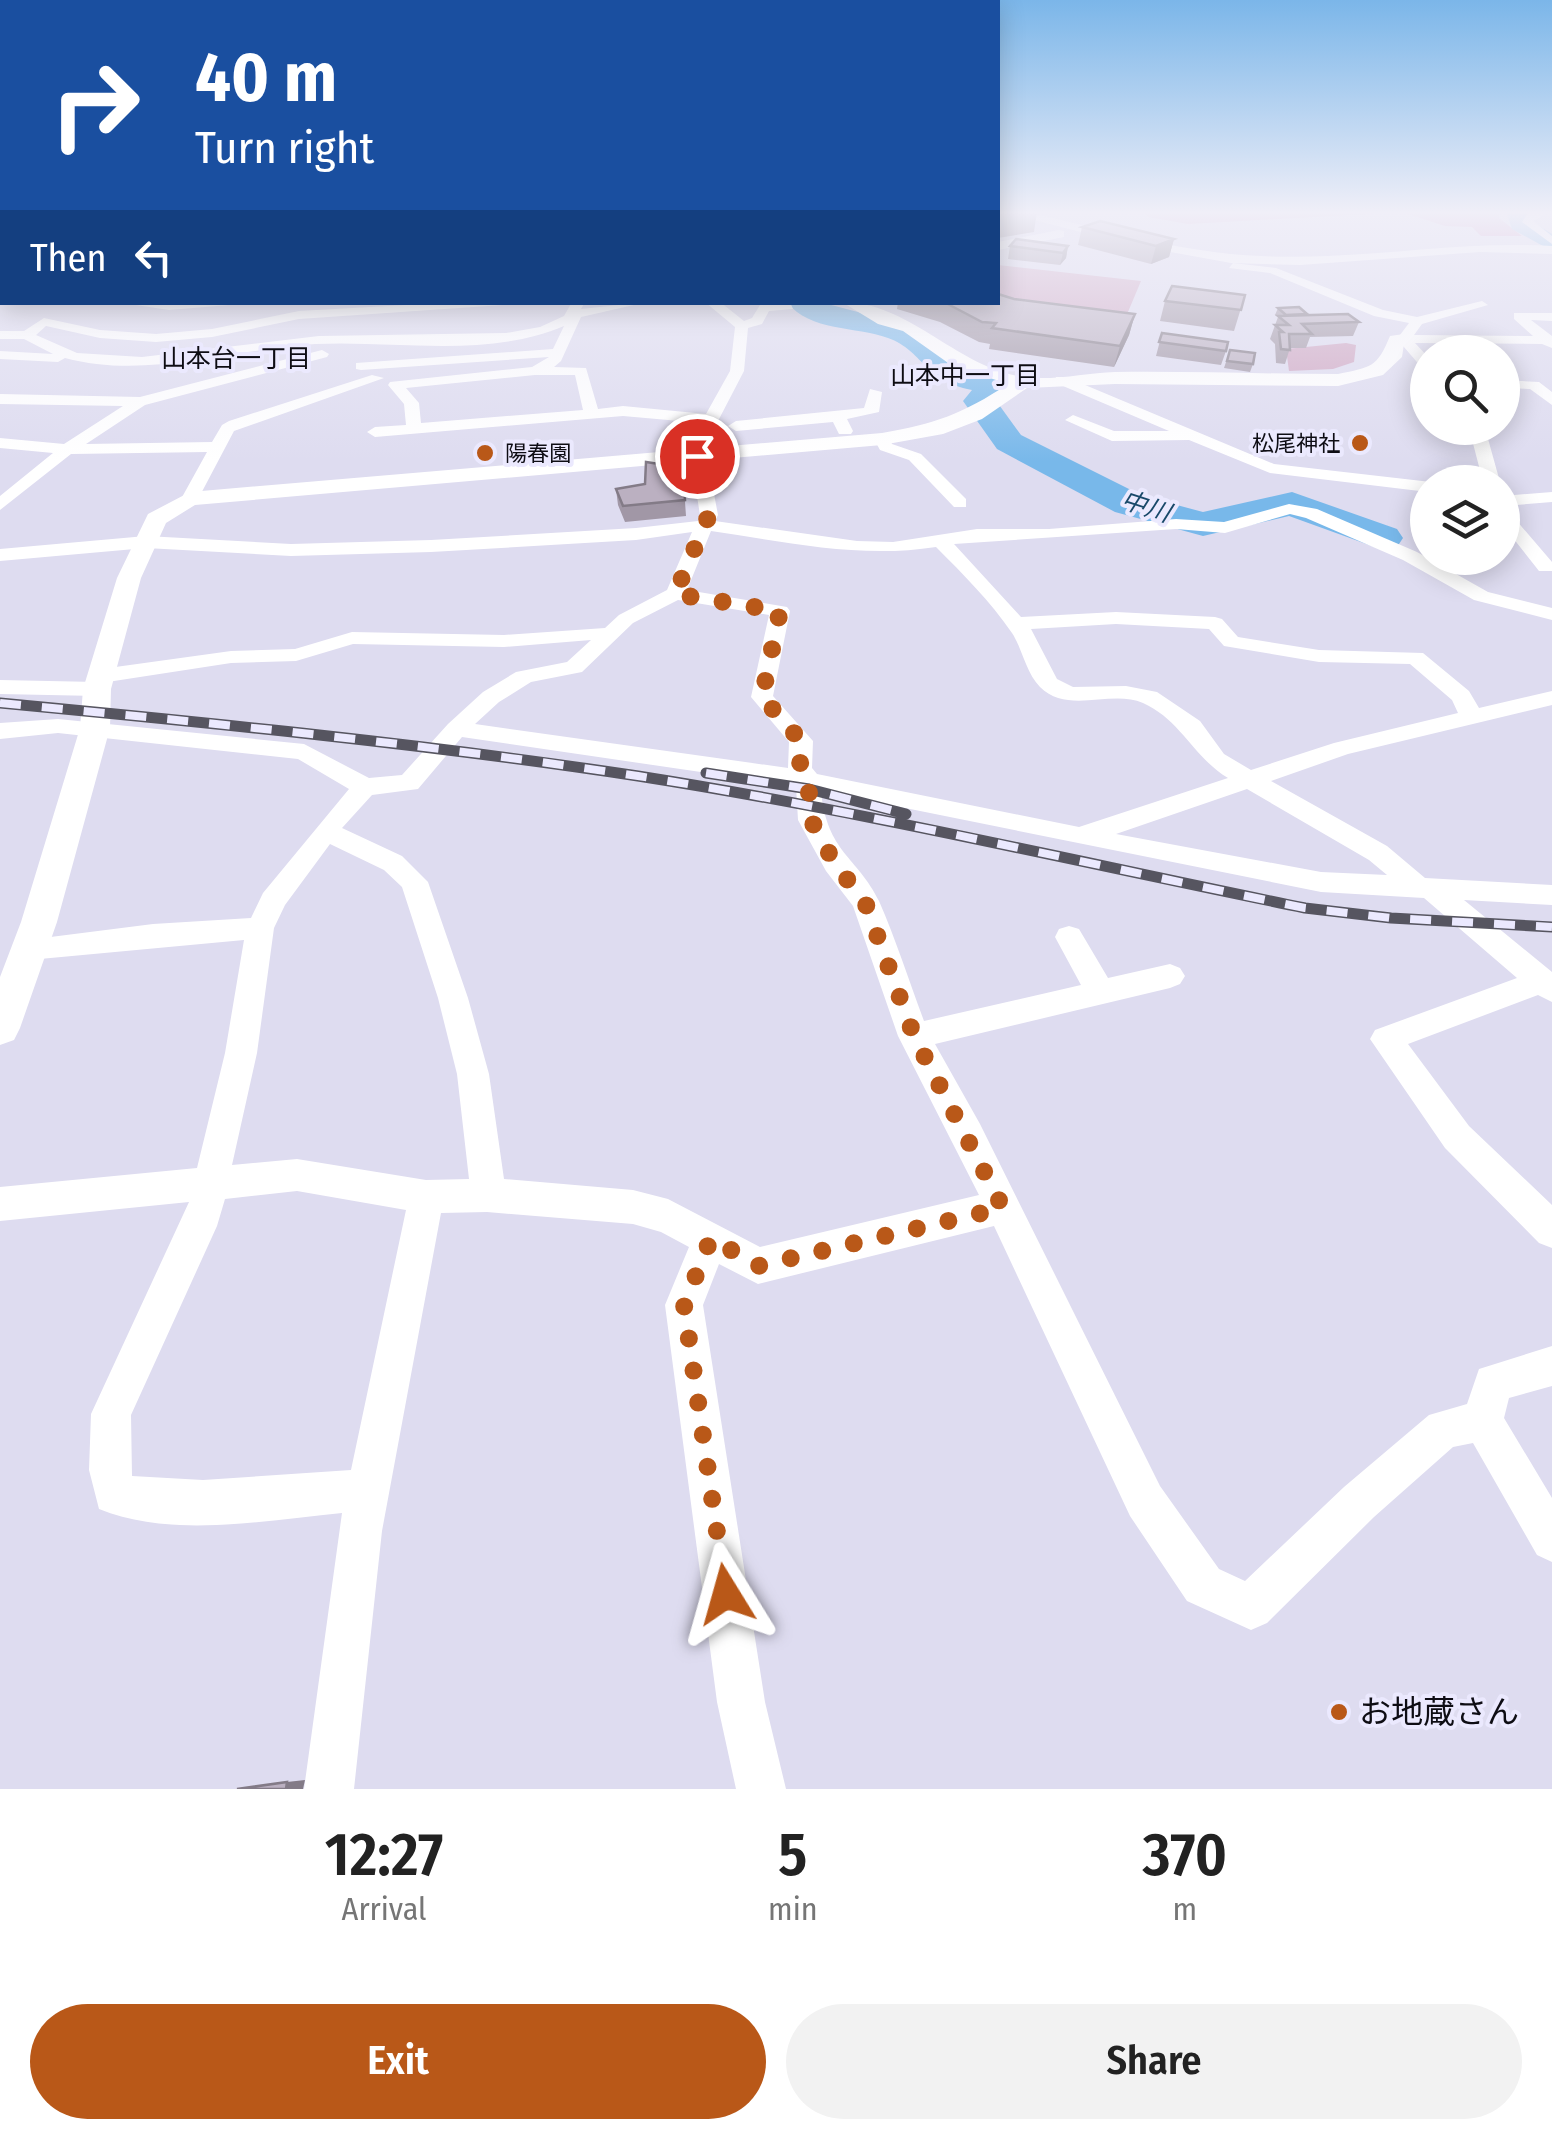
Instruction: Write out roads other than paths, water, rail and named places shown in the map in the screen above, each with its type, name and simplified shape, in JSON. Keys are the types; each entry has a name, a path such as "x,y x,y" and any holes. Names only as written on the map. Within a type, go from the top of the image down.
{"street":[{"path":"1333,294 1379,313 1417,321 1482,305"},
{"path":"44,322 86,332 156,338 212,333 345,307 423,305"},
{"path":"0,355 172,358 319,340 425,344 525,333 552,327 576,310 617,305"},
{"path":"716,305 742,326"},
{"path":"742,326 756,321 761,305 789,306"},
{"path":"856,305 884,320 910,327 956,361 1022,383 1338,380 1377,372 1393,357 1396,340 1550,342"},
{"path":"535,371 554,361 576,310"},
{"path":"27,335 58,312"},
{"path":"1550,342 1520,316 1552,317"},
{"path":"1404,339 1417,321"},
{"path":"675,594 709,515 697,446 737,372 742,326"},
{"path":"0,335 27,335 80,358"},
{"path":"1404,339 1410,346"},
{"path":"0,399 140,402 376,344"},
{"path":"362,366 558,352"},
{"path":"311,357 350,353 377,378 395,385 535,371 581,371 590,412"},
{"path":"190,499 235,424 377,378"},
{"path":"1061,380 1270,468 1305,475 1365,476 1410,485"},
{"path":"0,1028 29,949 95,728 100,682 129,578 156,519 190,499 882,439 936,430 985,409 1022,383"},
{"path":"395,385 411,403 414,429"},
{"path":"1520,385 1552,385"},
{"path":"1534,385 1552,400"},
{"path":"736,426 872,412 875,392"},
{"path":"0,505 66,450 140,402"},
{"path":"375,432 590,412 658,412 712,418"},
{"path":"838,417 850,442"},
{"path":"1073,420 1112,436 1195,436"},
{"path":"882,439 886,447 915,457 960,503"},
{"path":"0,443 66,450 218,447"},
{"path":"1520,500 1552,497"},
{"path":"0,555 146,542 273,550 431,546 636,534 705,525 876,548 1176,524 1225,528 1289,508 1311,513 1410,556 1481,596 1552,614"},
{"path":"1520,533 1549,569"},
{"path":"940,540 980,580 1015,624 1048,684 1069,694 1126,693 1149,698 1192,726 1215,760 1378,853 1548,985"},
{"path":"1520,546 1549,569"},
{"path":"0,731 58,726 95,728 304,752 366,787 409,782 456,728 491,697 524,677 574,667 652,602 675,594 780,611 762,697 801,741 800,768 808,779 811,820 835,864 865,902 914,1036 1003,1208 1145,1501 1203,1585 1250,1607 1360,1502 1443,1430 1482,1420"},
{"path":"1015,624 1116,618 1215,623 1231,642 1319,656 1414,658 1460,696 1472,716"},
{"path":"0,687 100,682 231,657 296,654 352,638 524,640 575,632 612,634"},
{"path":"524,640 524,677"},
{"path":"1080,837 1342,748 1552,698"},
{"path":"456,728 808,779 1080,837 1321,882 1552,895"},
{"path":"366,787 273,900 260,928 241,1053 214,1181 204,1214 112,1414 110,1470 114,1494 134,1500 368,1490"},
{"path":"326,831 393,863 414,882 476,1074 487,1140 487,1196"},
{"path":"29,949 260,928"},
{"path":"1070,937 1100,992"},
{"path":"914,1036 1170,976"},
{"path":"1548,985 1386,1040 1457,1137 1552,1230"},
{"path":"0,1204 296,1175 426,1197 487,1196 634,1207 668,1216 758,1266 1003,1208"},
{"path":"329,1789 368,1490 426,1197"},
{"path":"711,1238 684,1305 741,1702 761,1789"},
{"path":"1552,1366 1493,1383 1482,1420 1552,1540"}],"waterway":[{"name":"中川","path":"805,305 835,318 897,331 951,374 988,385 989,391 979,401 1009,442 1129,504 1203,524 1292,504 1383,538"}],"railway":[{"path":"15,704 0,703 558,764 806,805 1305,908 1391,918 1552,927"},
{"path":"706,773 809,789 906,814"}],"place":[{"name":"松尾神社","path":"1360,443"},
{"name":"陽春園","path":"485,453"},
{"name":"お地蔵さん","path":"1339,1712"}],"district":[{"name":"山本台一丁目","path":"236,358"},
{"name":"山本中一丁目","path":"965,375"}]}
